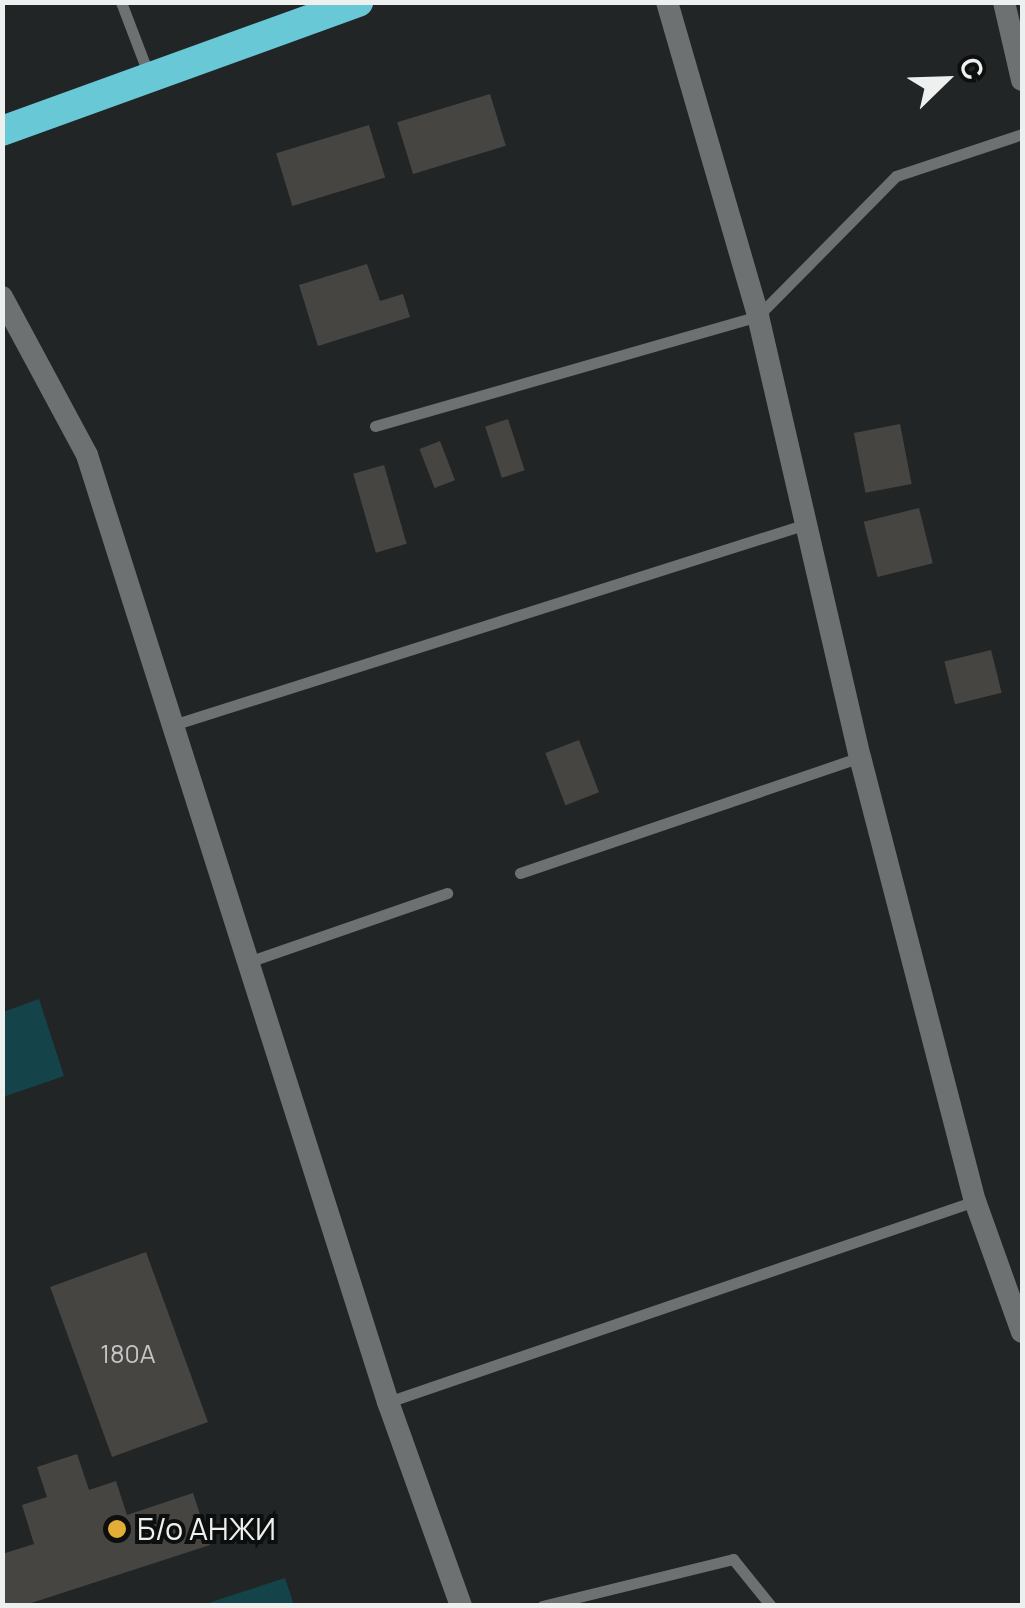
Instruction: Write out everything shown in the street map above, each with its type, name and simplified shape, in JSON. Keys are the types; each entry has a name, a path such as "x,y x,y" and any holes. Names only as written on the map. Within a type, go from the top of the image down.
{"highway":[{"path":"2,131 358,2"}],"street":[{"path":"667,2 758,316 803,525 860,757 976,1201 1022,1332"},
{"path":"1004,2 1017,24 1022,80"},
{"path":"2,296 87,455 176,724 245,963 388,1402 461,1606"}],"lane":[{"path":"121,2 150,78"},
{"path":"376,426 758,316 896,176 1022,134"},
{"path":"176,724 803,525"},
{"path":"520,873 860,757"},
{"path":"245,963 447,893"},
{"path":"388,1402 976,1201"},
{"path":"542,1606 733,1559 771,1606"}],"shaded area":[{"path":"39,999 64,1076 3,1097 3,1012"},
{"path":"285,1578 294,1605 202,1605"}],"building":[{"path":"490,94 506,146 413,174 397,122"},
{"path":"369,125 385,178 292,206 276,153"},
{"path":"367,264 380,301 403,294 410,317 318,346 299,285"},
{"path":"508,419 525,470 502,478 485,426"},
{"path":"900,424 912,484 866,493 854,433"},
{"path":"440,441 455,480 435,488 419,449"},
{"path":"384,465 407,544 376,553 353,474"},
{"path":"919,508 933,563 877,577 864,522"},
{"path":"991,650 1002,693 955,704 944,662"},
{"path":"579,740 599,792 565,805 545,753"},
{"path":"146,1252 208,1422 112,1457 50,1287"},
{"name":"Б/о АНЖИ","path":"77,1454 89,1490 116,1481 127,1515 193,1493 210,1545 22,1606 2,1606 2,1554 34,1544 22,1505 47,1497 37,1467"}],"place":[{"name":"Б/о АНЖИ","path":"117,1529"}]}
